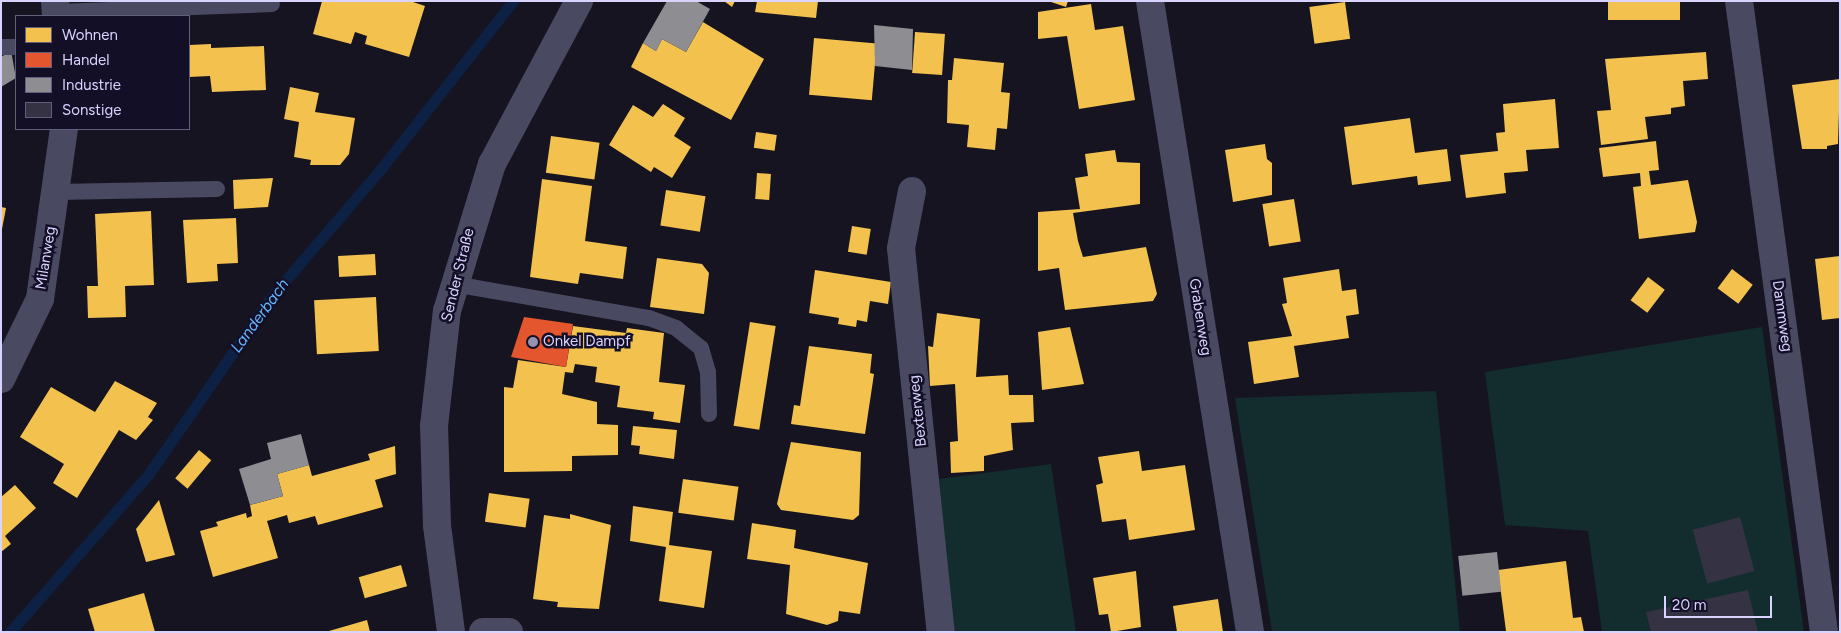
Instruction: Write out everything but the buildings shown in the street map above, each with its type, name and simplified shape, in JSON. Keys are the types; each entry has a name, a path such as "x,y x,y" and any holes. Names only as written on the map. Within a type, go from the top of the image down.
{"street":[{"name":"Sender Straße","path":"451,632 437,525 434,426 446,311 492,164 579,1"},
{"name":"Grabenweg","path":"1150,1 1250,632"},
{"name":"Dammweg","path":"1739,1 1824,632"},
{"name":"Milanweg","path":"1,379 40,299 64,130"},
{"name":"Bexterweg","path":"912,191 901,248 941,632"},
{"path":"483,632 509,632"}],"lane":[{"path":"56,10 272,4"},
{"path":"1,48 15,47"},
{"path":"56,192 216,189"},
{"path":"454,284 649,318 676,328 702,348 708,372 709,414"}],"green space":[{"path":"1762,327 1804,632 1602,632 1588,531 1505,525 1485,372"},
{"path":"1436,391 1460,632 1272,632 1235,398"},
{"path":"1051,464 1076,632 953,632 939,479"}],"waterway":[{"name":"Landerbach","path":"10,632 148,475 272,296 380,170 513,1"}],"place":[{"name":"Onkel Dampf","path":"533,342"}]}
